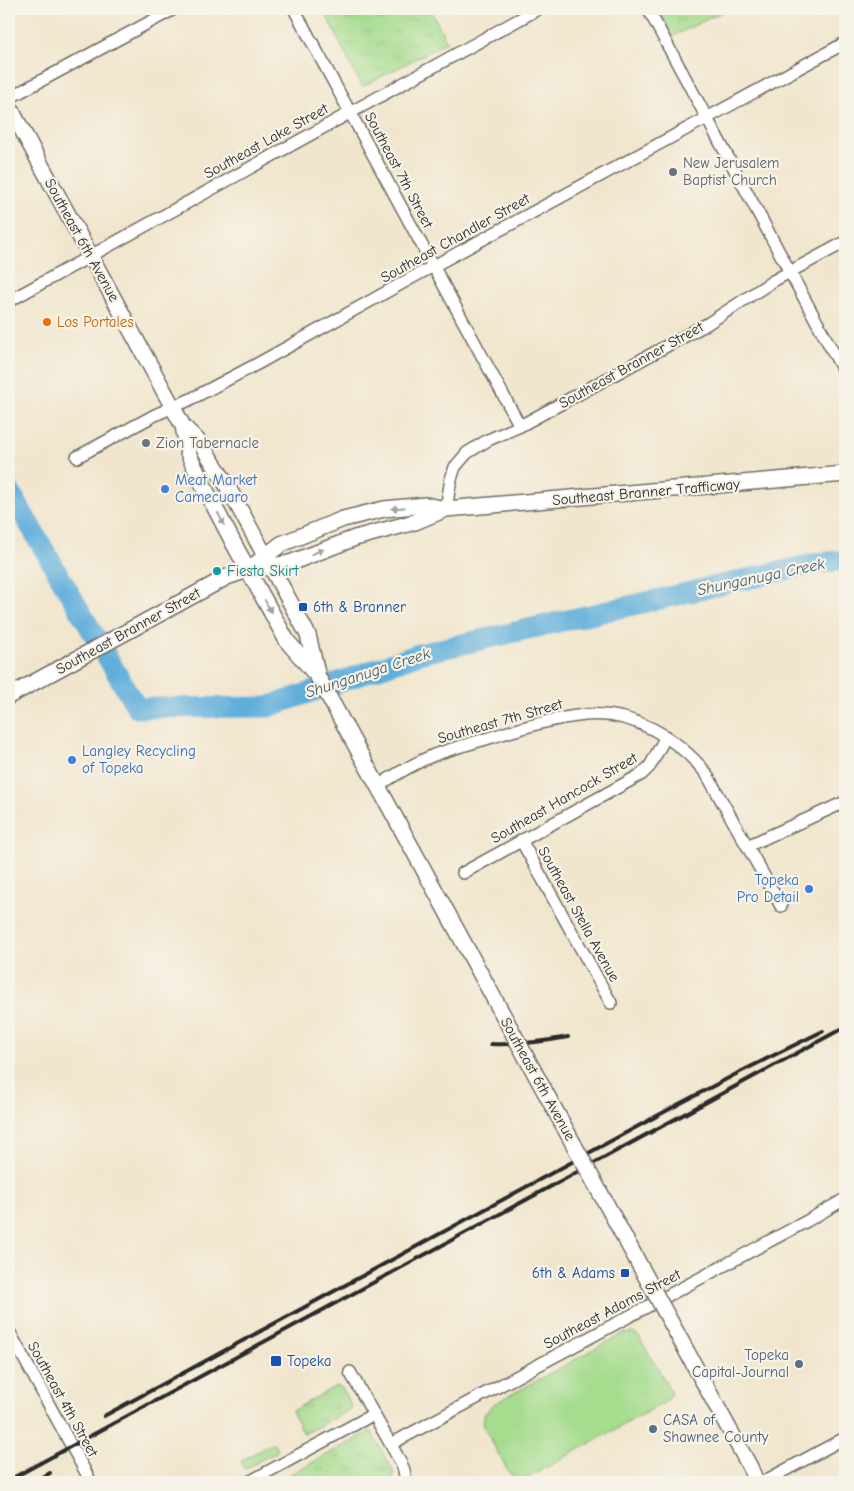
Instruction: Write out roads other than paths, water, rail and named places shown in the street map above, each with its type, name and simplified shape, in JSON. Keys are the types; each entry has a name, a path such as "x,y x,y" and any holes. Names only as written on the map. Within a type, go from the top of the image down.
{"main road":[{"name":"Southeast 6th Avenue","path":"9,106 183,426 201,444 224,480 308,635 318,677"},
{"name":"Southeast 6th Avenue","path":"183,426 188,453 248,570 287,641 318,677 750,1467 756,1482"},
{"name":"Southeast Branner Trafficway","path":"446,509 845,474"},
{"name":"Southeast Branner Street","path":"268,562 281,544 326,525 364,513 426,505 446,509"},
{"name":"Southeast Branner Street","path":"9,696 227,577 268,562 290,563 354,538 415,522 446,509"}],"street":[{"path":"9,98 174,9"},
{"name":"Southeast 7th Street","path":"294,9 520,426"},
{"name":"Southeast Lake Street","path":"9,301 538,9"},
{"path":"648,9 845,374"},
{"name":"Southeast Chandler Street","path":"77,457 155,415 259,363 845,43"},
{"name":"Southeast Branner Street","path":"446,509 455,467 467,453 488,440 520,426 707,324 773,281 845,242"},
{"name":"Southeast 7th Street","path":"378,786 402,771 437,754 523,728 584,714 630,720 666,736 693,758 706,773 781,906"},
{"name":"Southeast Hancock Street","path":"463,872 642,774 650,766 666,736"},
{"path":"747,846 845,802"},
{"name":"Southeast Stella Avenue","path":"521,840 611,1003"},
{"name":"Southeast Adams Street","path":"391,1444 845,1199"},
{"name":"Southeast 4th Street","path":"9,1331 91,1482"},
{"path":"350,1372 391,1444 404,1470 406,1482"},
{"path":"249,1482 374,1414"},
{"path":"763,1482 845,1438"}],"waterway":[{"name":"Shunganuga Creek","path":"9,490 137,708 268,707 419,654 817,563 845,560"}],"railway":[{"path":"9,1480 845,1027"},
{"path":"104,1416 679,1104 823,1031"},
{"path":"491,1044 530,1043 568,1037"},
{"path":"34,1482 50,1473"}],"place":[{"name":"New Jerusalem Baptist Church","path":"673,172"},
{"name":"Los Portales","path":"47,322"},
{"name":"Zion Tabernacle","path":"146,443"},
{"name":"Meat Market Camecuaro","path":"165,489"},
{"name":"Fiesta Skirt","path":"217,571"},
{"name":"6th & Branner","path":"303,607"},
{"name":"Langley Recycling of Topeka","path":"72,760"},
{"name":"Topeka Pro Detail","path":"809,889"},
{"name":"6th & Adams","path":"625,1273"},
{"name":"Topeka","path":"276,1361"},
{"name":"Topeka Capital-Journal","path":"799,1364"},
{"name":"CASA of Shawnee County","path":"653,1429"}]}
